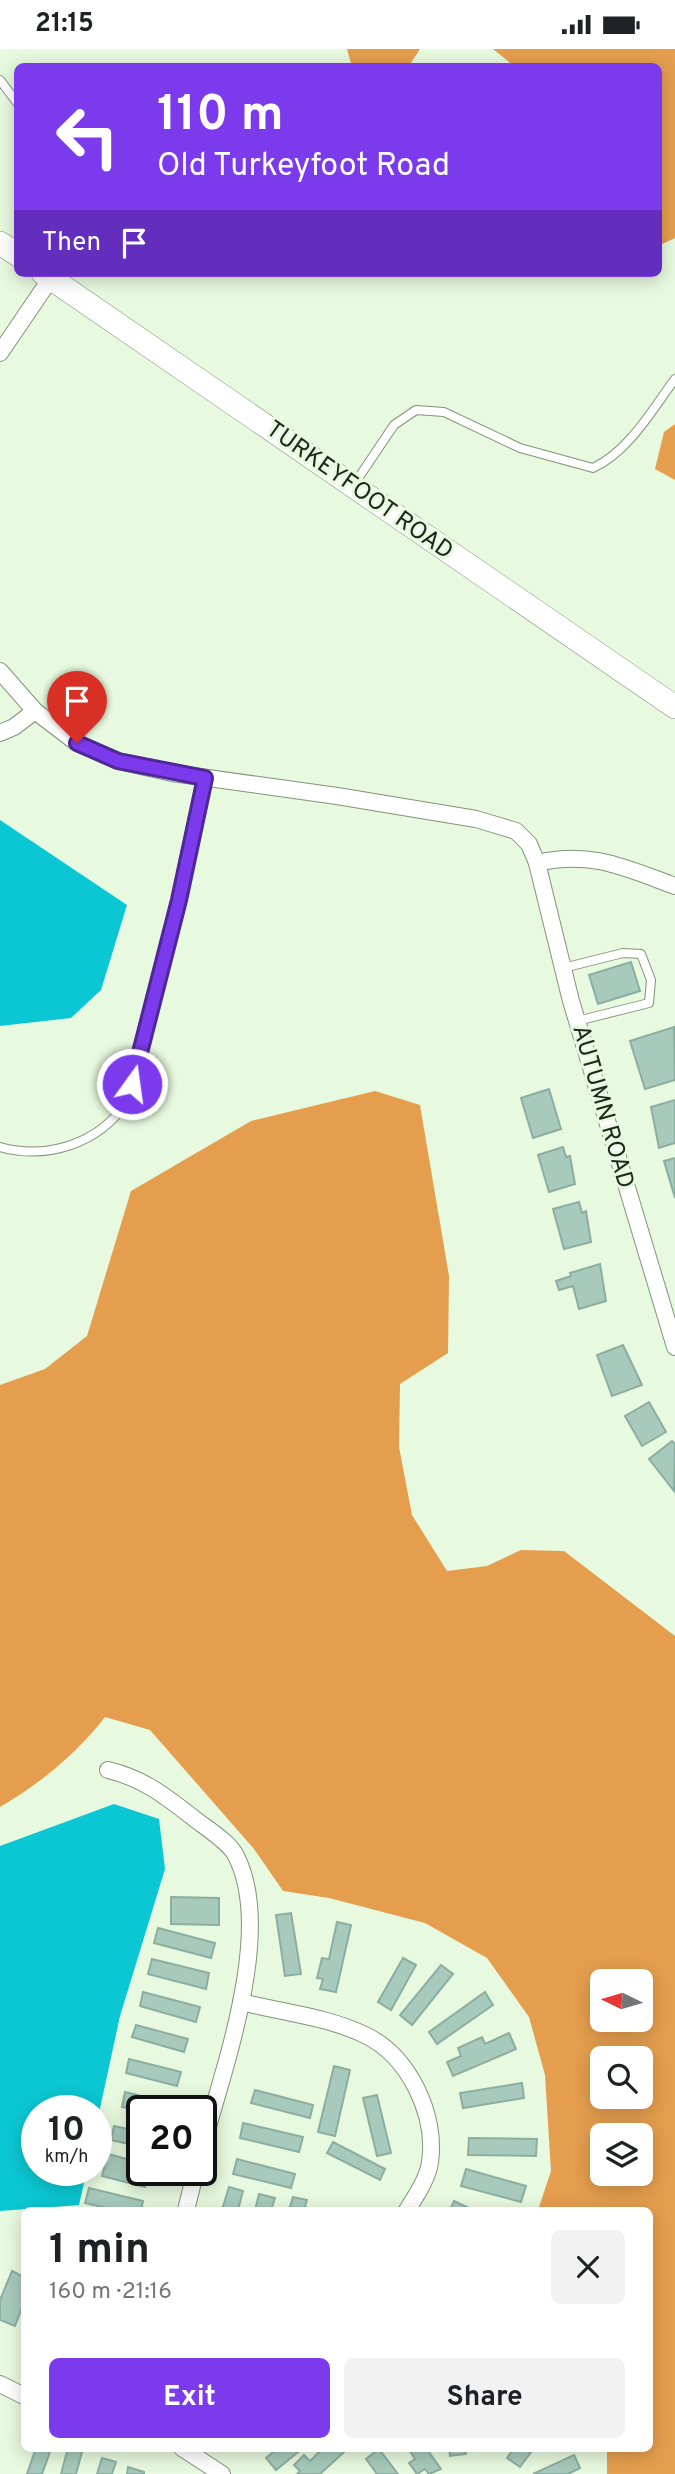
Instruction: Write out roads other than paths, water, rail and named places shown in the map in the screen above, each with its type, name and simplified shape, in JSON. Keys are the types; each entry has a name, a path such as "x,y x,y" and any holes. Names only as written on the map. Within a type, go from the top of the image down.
{"main road":[{"name":"TURKEYFOOT ROAD","path":"52,277 675,707"}],"street":[{"path":"0,353 48,277"},
{"name":"AUTUMN ROAD","path":"0,671 35,711 77,743 118,761 205,778 337,796 476,820 516,831 529,844 537,863 577,1021 675,1347"},
{"path":"0,733 14,727 35,711"},
{"path":"537,863 562,857 585,857 615,864 675,887"},
{"path":"108,1770 133,1776 153,1786 234,1851 247,1891 249,1951 241,2002 216,2095"},
{"path":"241,2002 367,2036 393,2057 414,2083 425,2106 431,2158 408,2207"},
{"path":"187,2207 192,2186"},
{"path":"0,2384 21,2394"},
{"path":"188,2452 222,2474"}],"lane":[{"path":"0,80 14,99"},
{"path":"353,487 394,425 416,410 444,412 520,448 593,468 608,461 629,439 675,379"},
{"path":"0,1147 19,1152 57,1151 101,1131 128,1101 179,900 205,778"},
{"path":"563,968 623,953 641,954 651,980 652,997 649,1003 577,1021"}],"water":[{"path":"0,820 127,905 101,990 71,1018 0,1026"},
{"path":"114,1804 159,1819 165,1869 120,2016 103,2095 21,2095 21,2186 83,2186 79,2205 21,2207 21,2209 0,2211 0,1846"}]}
